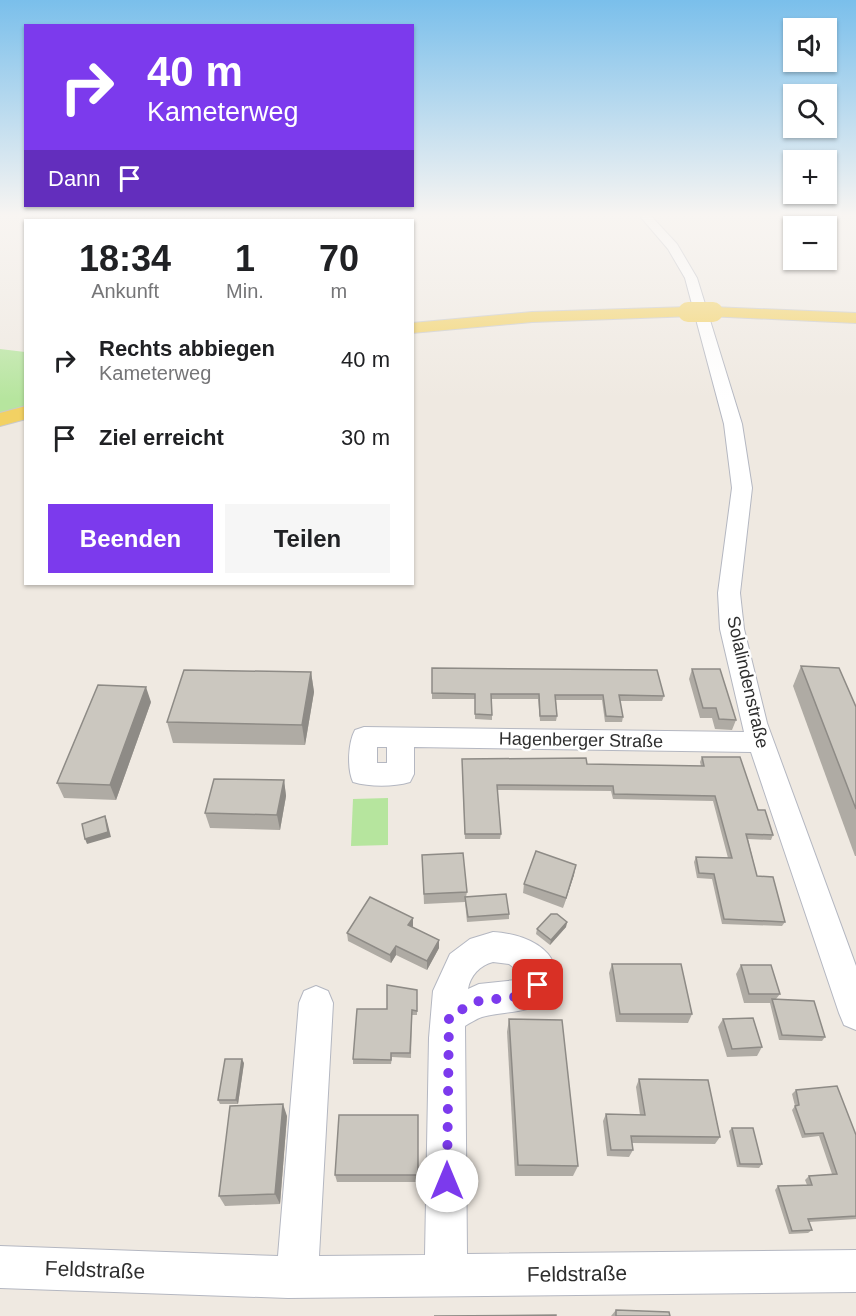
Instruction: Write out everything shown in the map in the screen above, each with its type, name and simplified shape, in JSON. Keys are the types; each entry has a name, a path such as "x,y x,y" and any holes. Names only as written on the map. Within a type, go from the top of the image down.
{"main road":[{"path":"414,328 564,315 688,312 856,318"},
{"path":"0,420 24,413"}],"street":[{"name":"Solalindenstraße","path":"690,276 733,424 741,468 742,488 729,593 732,629 760,742 856,1013"},
{"name":"Hagenberger Straße","path":"401,737 760,742"},
{"path":"297,1277 316,1003"},
{"path":"446,1276 449,1016"},
{"name":"Feldstraße","path":"0,1267 297,1277 856,1271"}],"green space":[{"path":"0,349 24,352 24,408 0,416"},
{"path":"388,798 388,845 351,846 353,799"}],"building":[{"path":"801,666 839,668 856,707 856,809"},
{"path":"432,668 657,670 664,696 619,695 623,717 606,716 603,695 555,695 557,716 540,716 539,694 491,694 492,715 475,714 475,694 432,693"},
{"path":"692,669 720,669 736,720 719,719 716,708 703,708"},
{"path":"184,670 311,672 302,725 167,722"},
{"path":"98,685 146,687 110,785 57,783"},
{"path":"702,757 740,757 758,810 765,810 773,835 746,834 757,876 773,877 785,922 724,919 714,874 699,873 696,857 732,858 715,796 614,794 613,786 497,785 501,834 465,834 462,759 586,758 587,764 704,766"},
{"path":"214,779 284,780 277,815 205,813"},
{"path":"105,816 108,832 85,839 82,824"},
{"path":"536,851 576,865 566,898 524,884"},
{"path":"463,853 467,892 424,894 422,855"},
{"path":"506,894 509,914 468,917 465,897"},
{"path":"370,897 413,918 408,925 439,940 427,961 396,946 390,955 347,933"},
{"path":"551,914 557,914 567,922 551,940 537,929"},
{"path":"612,964 681,964 692,1014 620,1014"},
{"path":"741,965 771,965 780,994 749,994"},
{"path":"387,985 417,990 417,1011 412,1010 410,1053 391,1053 391,1060 353,1059 357,1009 387,1009"},
{"path":"772,999 814,1001 825,1037 782,1035"},
{"path":"753,1018 762,1047 732,1049 723,1019"},
{"path":"509,1019 562,1020 578,1166 518,1165"},
{"path":"225,1059 242,1059 236,1100 218,1100"},
{"path":"639,1079 708,1080 720,1137 631,1136 633,1150 611,1150 606,1114 645,1115"},
{"path":"837,1086 856,1135 856,1216 808,1219 812,1230 792,1231 778,1186 812,1185 809,1176 837,1174 823,1133 805,1134 795,1106 799,1105 796,1090"},
{"path":"283,1104 275,1194 219,1196 230,1106"},
{"path":"339,1115 418,1115 418,1175 335,1175"},
{"path":"732,1128 753,1128 762,1164 740,1164"},
{"path":"616,1310 669,1312 670,1316 616,1316"},
{"path":"556,1315 556,1316 434,1316"}],"route":[{"path":"447,1181 449,1016 479,1001 522,996 538,985"}]}
